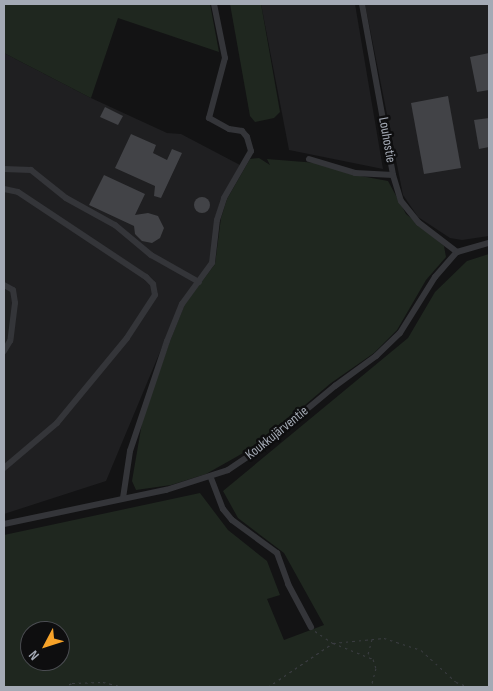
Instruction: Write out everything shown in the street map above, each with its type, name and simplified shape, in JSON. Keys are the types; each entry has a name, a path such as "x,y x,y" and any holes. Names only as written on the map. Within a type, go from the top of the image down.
{"street":[{"path":"123,498 130,451 167,340 182,304 212,263 217,220 224,198 251,152 247,137 242,131 229,129 209,118 224,58 214,4"},
{"name":"Louhostie","path":"362,4 393,175 408,212 457,252"},
{"path":"251,152 258,154"},
{"path":"309,159 355,173 393,175"},
{"path":"4,169 31,170 66,198 115,225 151,255 199,282"},
{"path":"4,189 18,192 146,277 155,288 153,302 127,338 58,422 4,468"},
{"path":"457,252 489,243"},
{"name":"Koukkujärventie","path":"4,524 211,478 260,450 335,386 376,356 400,333 435,277 457,252"},
{"path":"4,284 13,290 15,303 10,341 4,351"},
{"path":"211,478 223,509 232,520 277,553 288,584 311,628"}],"path":[{"path":"311,628 333,643 367,655 376,668 371,687"},
{"path":"367,655 372,639"},
{"path":"268,687 333,643 372,639 405,642 422,650 456,682 469,687"},
{"path":"63,687 72,683 104,682 123,687"}],"shaded area":[{"path":"4,4 210,4 219,52 118,18 91,98 4,53"},
{"path":"230,4 261,4 280,112 274,118 255,122 250,116"},
{"path":"261,4 355,4 383,169 289,150"},
{"path":"365,4 489,4 489,236 462,240 450,238 418,217 403,195"},
{"path":"4,53 91,98 167,133 181,134 240,165 220,201 215,219 210,263 180,304 106,481 4,514"},
{"path":"259,158 270,165 267,159 317,163 350,174 388,181 406,214 444,246 446,257 426,280 397,330 374,353 331,383 259,444 206,474 171,485 136,490 132,481 143,417 170,341 185,304 215,264 221,218 227,199 250,159"},
{"path":"489,254 489,687 4,687 4,535 200,493 228,530 267,561 280,595 267,599 284,640 324,625 284,553 238,518 223,491 408,338 435,292 467,261"}],"building":[{"path":"489,53 489,90 477,92 470,57"},
{"path":"448,96 461,168 424,174 411,103"},
{"path":"105,107 123,116 118,125 100,117"},
{"path":"489,118 489,147 479,149 474,120"},
{"path":"131,134 156,145 153,153 167,160 172,149 182,153 161,198 154,196 155,186 115,168"},
{"path":"104,175 145,194 135,215 148,213 158,216 164,228 160,238 152,243 142,241 135,234 134,226 89,205"},
{"path":"199,197 205,197 210,202 208,211 199,213 194,208 194,202"}]}
